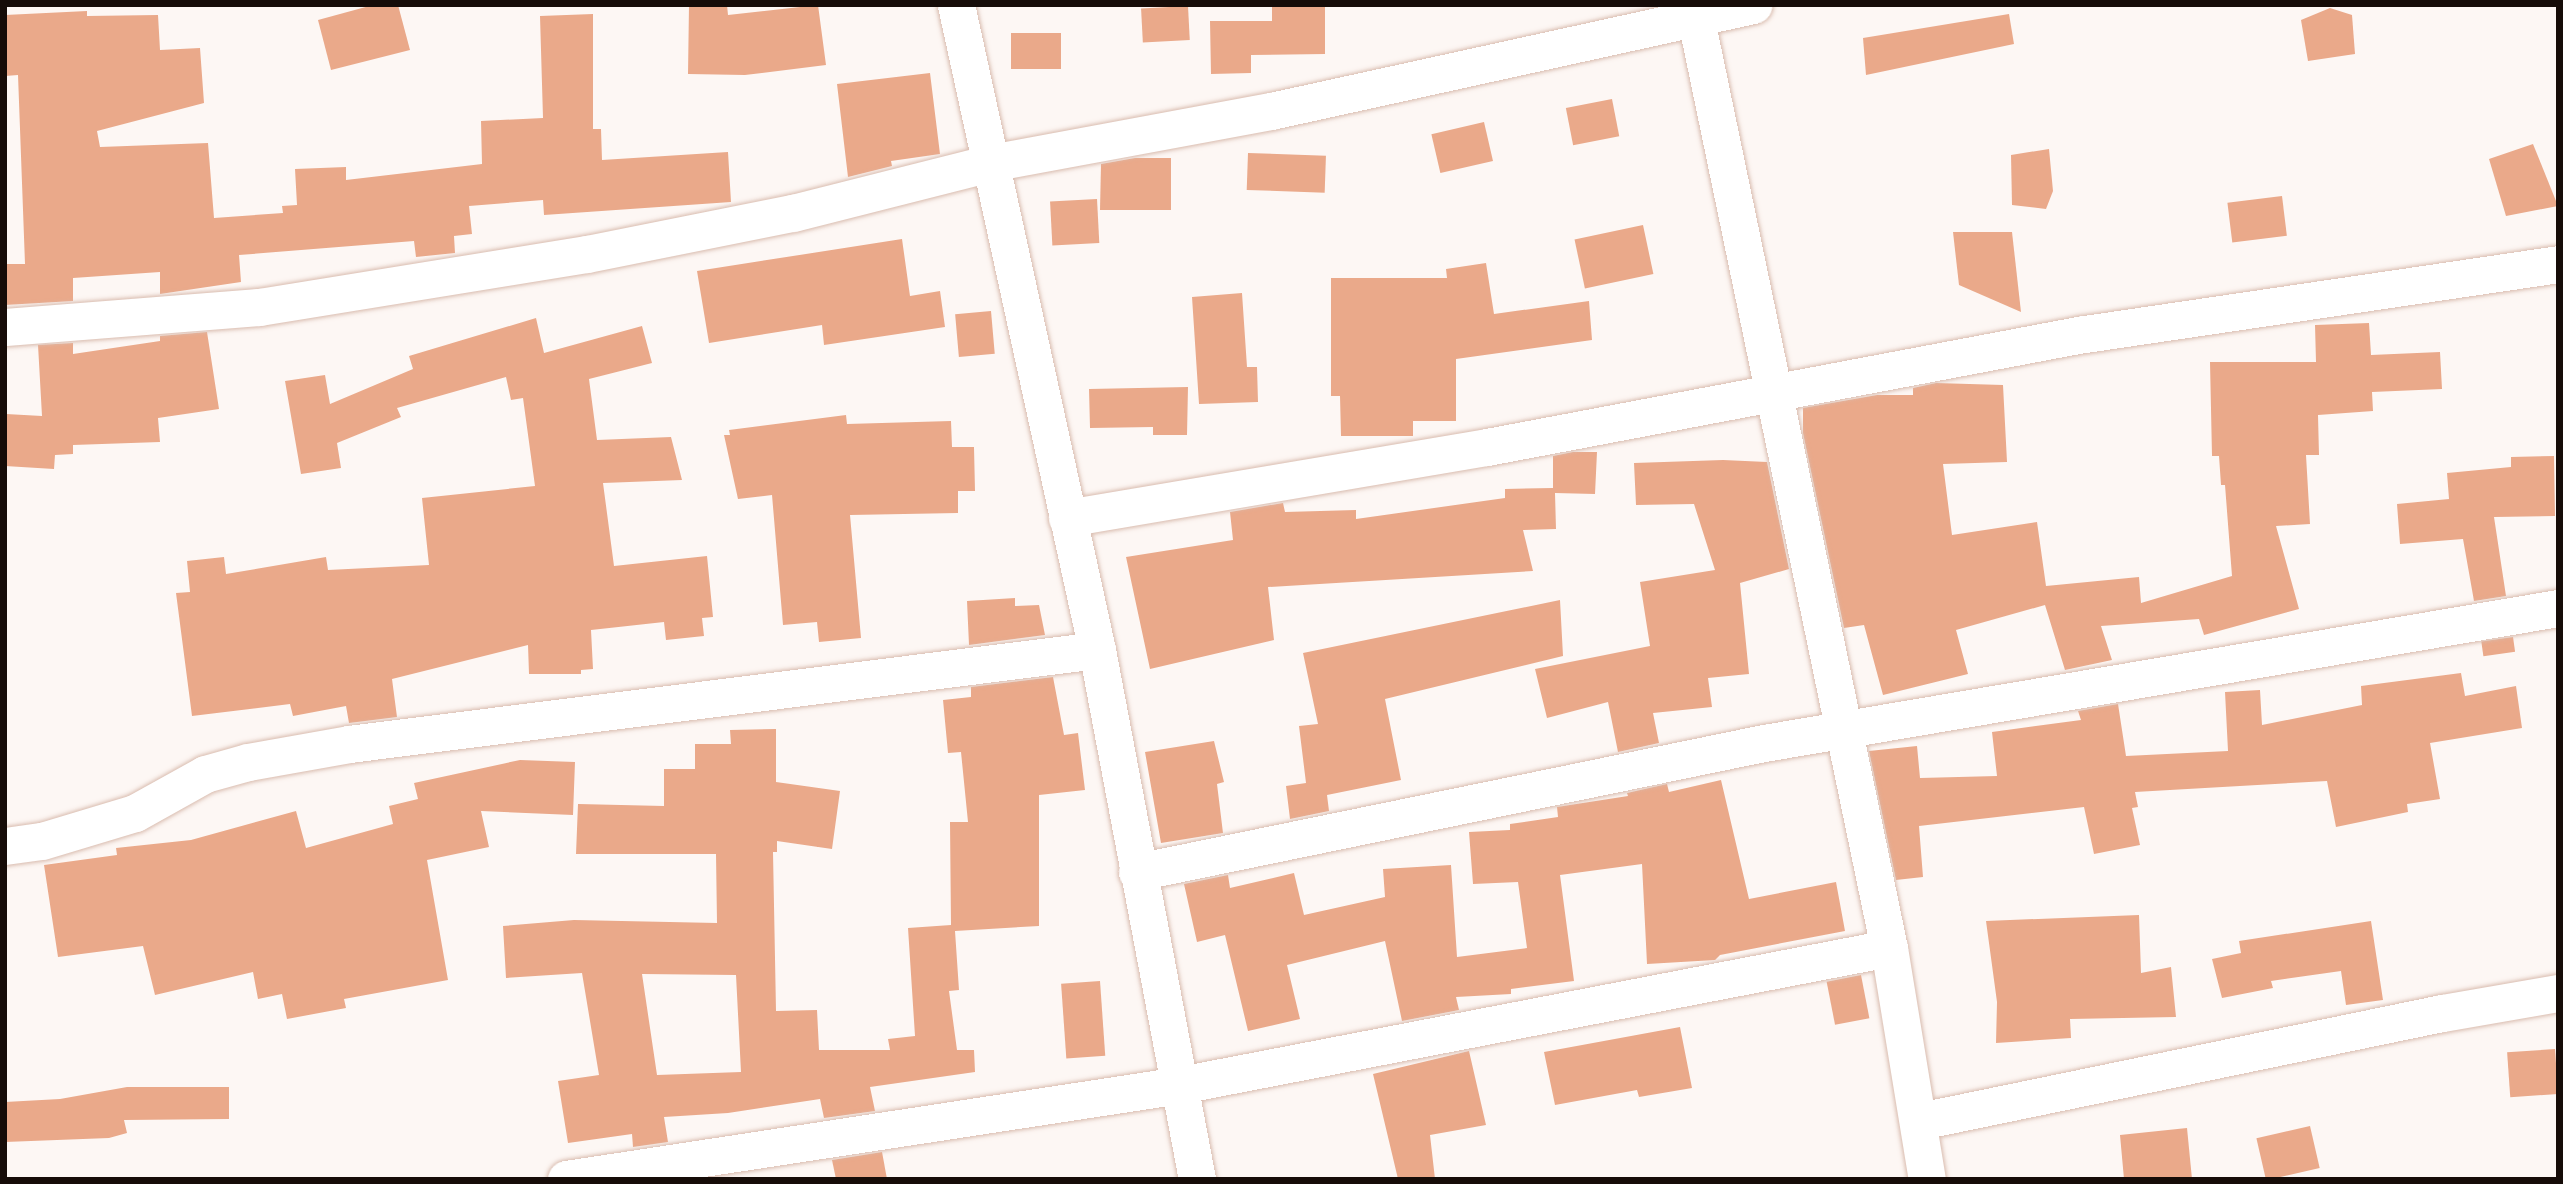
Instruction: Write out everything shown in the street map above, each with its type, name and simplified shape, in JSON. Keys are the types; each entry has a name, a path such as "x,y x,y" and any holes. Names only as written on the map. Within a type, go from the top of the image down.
{"street":[{"path":"956,5 1097,650 1197,1179"},
{"path":"5,327 259,306 449,279 692,235 990,163 1271,111 1694,11 1753,5"},
{"path":"1694,11 1841,732 1889,948 1920,1121 1927,1179"},
{"path":"1067,519 1772,395 2078,335 2558,264"},
{"path":"1137,872 1582,778 1841,732 1998,700 2558,608"},
{"path":"5,846 42,841 135,813 205,774 248,762 349,744 1097,650"},
{"path":"566,1179 1180,1085 1889,948"},
{"path":"1920,1121 2429,1016 2558,993"}],"building":[{"path":"373,5 398,5 410,50 331,70 318,20"},
{"path":"689,5 727,5 728,15 818,5 826,65 745,75 688,74"},
{"path":"1272,5 1325,5 1325,54 1251,55 1251,73 1211,74 1210,21 1272,21"},
{"path":"1188,6 1190,40 1143,42 1141,8"},
{"path":"2330,8 2352,15 2355,54 2308,61 2301,20"},
{"path":"87,11 87,16 158,15 160,50 200,48 204,103 97,131 100,147 208,143 214,218 283,213 282,206 297,205 295,169 346,167 346,180 482,164 481,121 543,118 540,16 593,14 593,129 601,129 602,160 728,152 731,202 544,215 543,200 469,206 472,234 454,236 455,253 416,257 414,241 239,255 241,282 160,294 160,272 73,278 73,301 5,305 5,264 25,264 18,75 5,76 5,15"},
{"path":"2009,14 2014,44 1866,75 1863,38"},
{"path":"1011,33 1061,33 1061,69 1011,69"},
{"path":"930,73 940,154 891,161 892,166 848,177 837,84"},
{"path":"1612,99 1619,136 1573,145 1566,108"},
{"path":"1484,122 1493,161 1440,173 1431,134"},
{"path":"2533,144 2558,206 2506,216 2489,159"},
{"path":"2049,149 2053,191 2046,209 2012,205 2011,155"},
{"path":"1248,153 1326,156 1325,193 1247,190"},
{"path":"1135,158 1171,158 1171,210 1100,210 1101,164"},
{"path":"2282,196 2287,236 2232,242 2227,203"},
{"path":"1097,199 1099,243 1052,245 1050,201"},
{"path":"1643,225 1653,274 1585,288 1575,240"},
{"path":"1953,232 2012,232 2021,312 1959,285"},
{"path":"902,239 910,296 940,291 945,327 824,345 822,325 709,343 697,271"},
{"path":"1486,263 1494,314 1589,301 1592,340 1456,359 1456,421 1413,421 1413,436 1341,436 1340,396 1331,396 1331,278 1447,278 1446,269"},
{"path":"1242,293 1247,367 1257,367 1258,402 1199,404 1192,297"},
{"path":"991,311 995,354 959,357 955,314"},
{"path":"536,318 544,353 642,326 652,363 589,379 597,440 671,437 682,480 603,483 614,566 707,556 713,617 702,618 704,636 666,640 664,622 591,630 593,669 581,670 581,674 529,674 528,645 392,679 397,717 349,723 346,706 293,716 290,704 192,716 176,593 190,592 187,561 224,557 226,574 326,557 328,570 429,565 422,498 535,486 523,398 511,400 506,377 397,408 401,417 337,443 341,468 301,474 285,381 325,375 330,404 413,369 409,356"},
{"path":"2369,323 2371,355 2440,352 2442,389 2372,392 2373,411 2318,415 2319,455 2306,455 2310,524 2276,526 2299,609 2204,635 2199,619 2101,626 2112,660 2065,670 2045,605 1956,630 1968,674 1883,695 1864,625 1844,628 1803,433 1803,408 1877,395 1913,395 1913,388 1936,383 2003,385 2007,462 1943,464 1952,535 2037,522 2046,586 2139,577 2141,603 2232,576 2225,485 2221,485 2219,456 2212,456 2210,362 2316,362 2315,325"},
{"path":"207,332 219,409 158,418 160,442 73,445 73,454 55,455 54,469 5,466 6,414 42,416 38,345 73,343 73,354 160,341 160,336"},
{"path":"1188,387 1187,435 1153,435 1153,427 1090,428 1089,389"},
{"path":"846,415 847,424 951,421 952,447 974,447 975,491 958,491 958,513 850,515 861,638 819,642 817,622 783,625 772,495 738,499 724,435 730,435 729,430"},
{"path":"1573,452 1597,452 1595,494 1555,493 1556,529 1523,530 1533,571 1268,587 1274,640 1150,669 1126,557 1233,540 1230,512 1283,503 1285,512 1356,510 1356,519 1505,498 1505,489 1553,488 1553,456"},
{"path":"2554,456 2555,516 2494,517 2506,596 2474,601 2463,539 2400,544 2397,504 2449,499 2447,473 2511,467 2511,457"},
{"path":"1723,460 1767,462 1789,569 1740,583 1749,674 1708,678 1712,707 1653,713 1659,743 1618,752 1608,702 1547,718 1535,669 1650,646 1640,582 1715,570 1694,504 1636,505 1634,463"},
{"path":"1015,598 1015,606 1039,605 1045,635 969,645 967,601"},
{"path":"1560,600 1563,656 1385,699 1401,780 1327,795 1329,811 1290,819 1286,786 1306,783 1299,726 1318,724 1303,653"},
{"path":"2513,637 2515,652 2483,656 2481,641"},
{"path":"2461,673 2465,696 2516,686 2522,728 2430,743 2440,799 2407,804 2408,812 2336,827 2327,781 2135,792 2138,807 2132,808 2140,845 2094,854 2084,807 1919,826 1923,877 1896,880 1869,751 1917,746 1920,778 1997,776 1992,732 2081,720 2078,711 2118,704 2126,756 2228,751 2225,692 2260,690 2262,725 2362,705 2361,686"},
{"path":"1053,677 1064,735 1078,733 1085,790 1039,795 1039,926 955,931 959,990 949,991 957,1050 974,1050 975,1072 870,1087 875,1111 824,1118 820,1099 728,1113 664,1117 668,1142 633,1147 632,1134 568,1143 558,1081 599,1075 582,973 506,978 503,926 574,920 717,923 716,854 576,854 578,804 664,806 664,769 695,769 695,744 731,744 730,730 776,729 776,782 840,791 832,849 777,841 777,852 773,852 776,1011 817,1010 819,1050 890,1050 888,1039 915,1036 908,928 951,925 950,822 968,822 961,752 948,753 943,700 971,697 971,687","holes":["642,974 736,975 741,1072 657,1075"]},
{"path":"1214,741 1224,782 1217,784 1223,833 1161,843 1145,752"},
{"path":"520,760 575,762 573,815 481,811 489,847 427,860 448,980 344,999 346,1008 287,1019 282,994 258,999 253,972 155,995 143,946 58,957 44,865 117,855 116,848 191,840 296,811 306,848 393,824 389,806 418,799 414,783"},
{"path":"1721,780 1749,899 1836,882 1845,931 1720,955 1715,960 1647,964 1642,864 1560,875 1574,981 1511,989 1511,994 1456,997 1459,1010 1402,1021 1385,941 1287,965 1300,1019 1248,1031 1225,935 1197,942 1184,884 1228,875 1230,888 1294,873 1304,915 1385,897 1383,869 1451,865 1457,957 1527,948 1518,882 1473,884 1469,832 1510,830 1510,824 1558,817 1557,807 1628,796 1627,793 1667,784 1669,792"},
{"path":"2139,915 2141,973 2171,967 2176,1017 2070,1019 2071,1038 1996,1043 1997,1002 1986,921"},
{"path":"2371,921 2383,1000 2346,1005 2341,971 2271,981 2273,988 2222,998 2212,959 2241,953 2239,941"},
{"path":"1861,975 1869,1018 1835,1025 1827,982"},
{"path":"1100,981 1105,1056 1066,1059 1061,984"},
{"path":"1680,1027 1692,1088 1639,1097 1637,1090 1555,1105 1544,1052"},
{"path":"2555,1049 2558,1094 2510,1097 2507,1052"},
{"path":"1469,1051 1486,1125 1430,1135 1435,1179 1398,1179 1373,1074"},
{"path":"127,1087 229,1087 229,1119 124,1120 127,1133 109,1138 5,1142 5,1102 60,1099"},
{"path":"2310,1126 2320,1168 2266,1179 2256,1138"},
{"path":"2187,1128 2192,1179 2124,1179 2120,1135"},
{"path":"882,1152 887,1179 836,1179 832,1160"}]}
